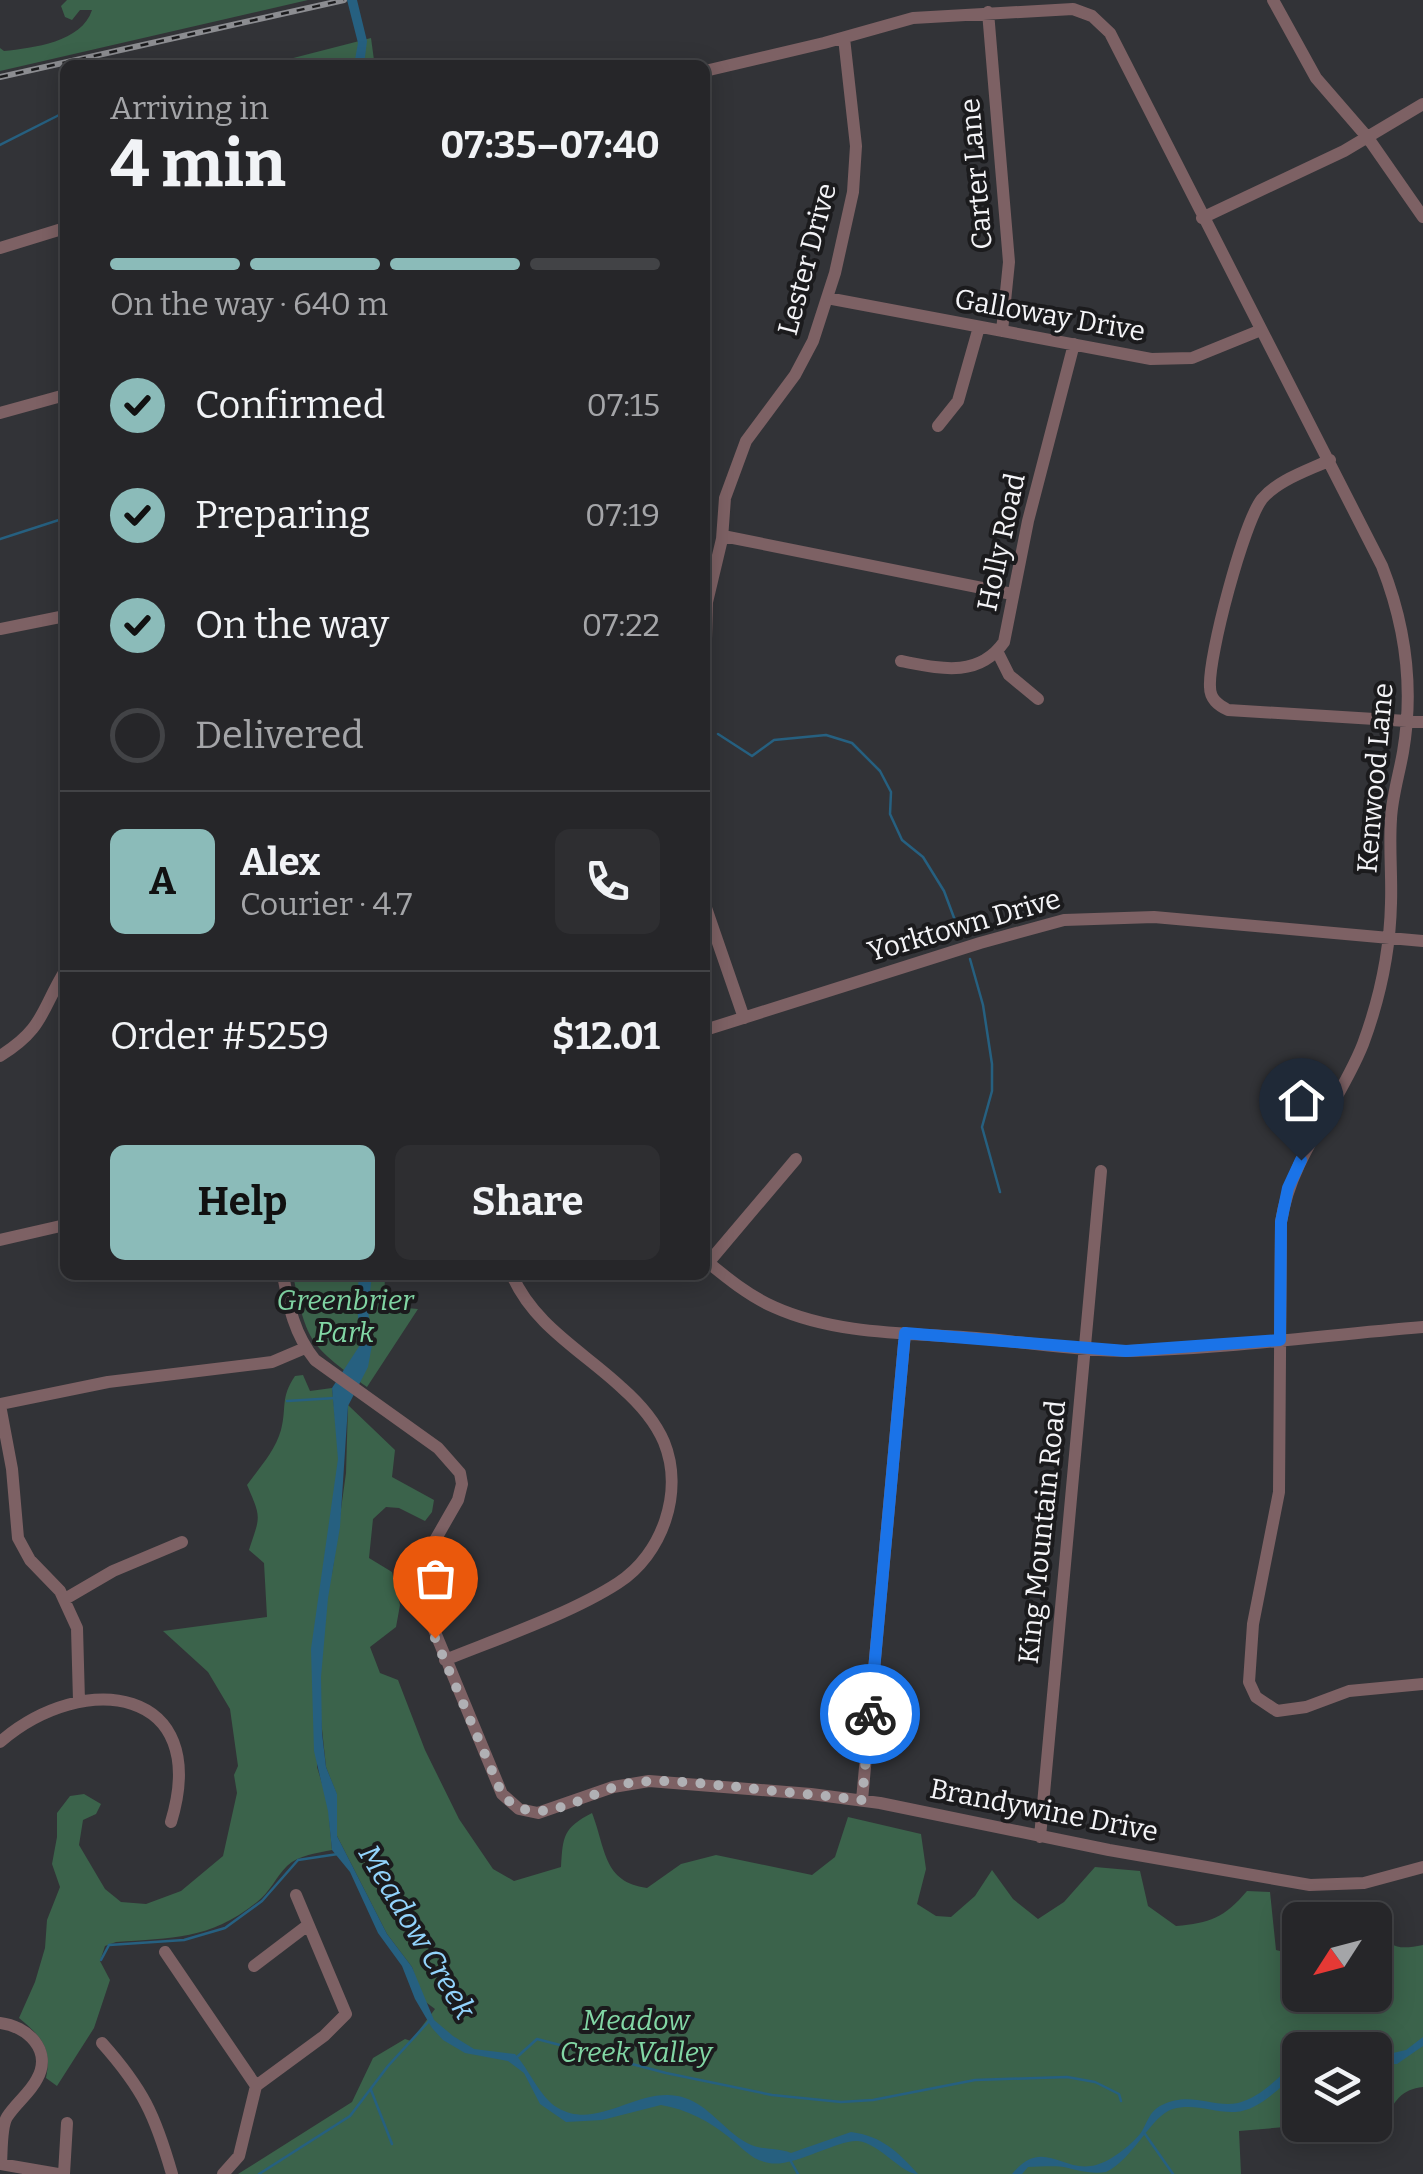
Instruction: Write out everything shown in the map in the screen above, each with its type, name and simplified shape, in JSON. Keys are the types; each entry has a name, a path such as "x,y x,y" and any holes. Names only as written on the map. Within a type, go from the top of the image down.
{"street":[{"path":"1273,0 1316,78 1368,138 1423,217"},
{"name":"Kenwood Lane","path":"710,70 914,18 1073,9 1103,25 1382,566 1401,621 1408,673 1407,722 1392,812 1389,938 1379,995 1362,1048 1301,1160 1284,1203 1279,1492 1251,1636 1248,1673 1251,1689 1271,1709 1293,1710 1349,1690 1423,1684"},
{"name":"Carter Lane","path":"988,12 1009,262 1002,331"},
{"name":"Lester Drive","path":"710,586 723,536 725,498 746,441 806,357 827,298 856,169 844,38"},
{"path":"1202,218 1368,138 1423,104"},
{"path":"0,248 60,230"},
{"name":"Galloway Drive","path":"827,298 1142,358 1172,360 1208,353 1261,330"},
{"path":"938,426 958,401 979,327"},
{"name":"Holly Road","path":"901,661 956,669 978,664 997,651 1007,633 1012,594 1074,344"},
{"path":"0,413 60,396"},
{"path":"1330,460 1278,486 1254,510 1216,648 1212,696 1228,710 1423,722"},
{"path":"723,536 1012,594"},
{"path":"0,628 60,617"},
{"path":"997,651 1009,675 1038,699"},
{"name":"Yorktown Drive","path":"710,1028 1064,920 1154,917 1423,941"},
{"path":"710,919 744,1018"},
{"path":"0,1056 19,1044 41,1021 60,981"},
{"path":"710,1257 796,1158"},
{"name":"King Mountain Road","path":"1040,1837 1101,1171"},
{"path":"0,1240 60,1226"},
{"path":"710,1265 758,1299 789,1313 833,1324 1086,1350 1234,1346 1423,1327"},
{"path":"79,1701 78,1630 66,1599 30,1560 18,1538 12,1470 0,1405 124,1380 272,1362 305,1348 292,1321 284,1280"},
{"path":"444,1660 619,1582 652,1548 670,1500 669,1456 649,1416 541,1318 515,1280"},
{"path":"862,1800 905,1333"},
{"name":"Brandywine Drive","path":"305,1348 319,1364 438,1448 460,1473 458,1500 432,1541 423,1571 423,1603 502,1794 519,1809 545,1812 612,1786 649,1781 862,1800 1040,1837 1310,1885 1364,1883 1423,1867"},
{"path":"66,1599 113,1571 182,1542"},
{"path":"0,1742 37,1716 79,1701 122,1699 142,1708 164,1726 177,1764 178,1795 171,1822"},
{"path":"224,2174 239,2156 256,2086 324,2036 346,2014 296,1896"},
{"path":"254,1966 308,1926"},
{"path":"165,1952 256,2086"},
{"path":"0,2023 20,2028 34,2038 42,2064 36,2082 2,2120 0,2164 61,2174 66,2123"},
{"path":"102,2043 148,2102 172,2174"}],"green space":[{"path":"67,0 308,0 0,71 0,48 16,50 55,41 87,21 92,10 80,10 72,20 65,17 61,6"},
{"path":"371,38 374,60 285,60"},
{"name":"Greenbrier Park","path":"294,1280 385,1280 384,1306 418,1309 367,1387 322,1351 302,1316"},
{"name":"Meadow Creek Valley","path":"303,1375 310,1391 332,1388 340,1464 332,1574 346,1473 348,1405 395,1450 392,1477 434,1500 425,1521 399,1508 386,1507 373,1519 369,1558 392,1572 400,1605 396,1627 370,1647 380,1673 398,1680 425,1750 459,1819 493,1869 514,1881 561,1867 566,1834 592,1813 608,1862 622,1879 633,1885 647,1888 681,1864 716,1855 812,1875 835,1857 848,1817 921,1834 926,1869 917,1904 936,1916 951,1917 975,1896 992,1870 1013,1899 1038,1919 1064,1902 1095,1867 1140,1871 1148,1906 1176,1926 1216,1918 1247,1891 1270,1892 1276,1950 1282,1952 1282,2012 1392,2012 1392,1943 1423,1945 1423,2087 1404,2093 1392,2108 1392,2032 1282,2032 1282,2127 1239,2131 1241,2174 238,2174 352,2102 373,2058 405,2039 411,2041 435,2009 423,2000 412,1967 387,1934 337,1836 337,1795 326,1767 320,1710 317,1767 332,1816 332,1850 292,1862 262,1898 223,1924 190,1935 105,1946 100,1961 110,1980 94,2028 57,2086 46,2078 48,2059 43,2044 19,2018 35,1982 45,1948 47,1920 60,1887 52,1864 57,1813 70,1796 84,1794 101,1804 96,1814 83,1820 79,1845 105,1889 121,1902 146,1904 181,1891 223,1856 237,1793 234,1775 238,1766 230,1709 208,1672 163,1631 267,1617 264,1563 249,1550 258,1518 247,1485 278,1438 286,1397 295,1376"}],"water":[{"path":"347,0 357,0 367,41 365,60 355,60 358,43"},
{"path":"359,1280 371,1280 368,1309 372,1345 368,1367 348,1406 340,1527 321,1677 322,1733 326,1767 337,1794 337,1836 387,1934 412,1967 434,2020 474,2049 515,2054 546,2097 573,2114 605,2111 669,2095 693,2101 753,2145 791,2153 851,2132 889,2146 918,2174 858,2141 790,2161 769,2163 752,2156 706,2122 661,2105 602,2120 566,2122 540,2104 524,2073 508,2061 465,2053 432,2028 402,1966 378,1933 350,1872 332,1850 328,1811 314,1751 311,1649 338,1459 332,1388 360,1345"},
{"path":"1423,2037 1423,2046 1392,2064 1392,2053 1406,2050"},
{"path":"1282,2074 1282,2086 1244,2111 1181,2107 1165,2113 1125,2158 1106,2172 1048,2166 1028,2167 1022,2174 1012,2174 1033,2158 1084,2166 1102,2163 1140,2134 1157,2108 1173,2101 1238,2103 1264,2090"}],"waterway":[{"path":"0,145 60,115"},
{"path":"0,539 60,520"},
{"path":"718,734 752,756 774,740 826,735 852,743 880,771 891,792 890,814 902,840 923,857 944,891 959,931"},
{"path":"970,959 983,1005 992,1064 992,1091 982,1127 1000,1192"},
{"path":"287,1401 335,1398"},
{"name":"Meadow Creek","path":"101,1960 109,1945 184,1940 225,1928 262,1901 298,1860 338,1854"},
{"path":"259,2174 350,2116 430,2020"},
{"path":"517,2057 537,2039 666,2073 772,2095 841,2102 873,2100 975,2080 1067,2077 1095,2082 1119,2094 1121,2101"},
{"path":"371,2090 392,2144"},
{"path":"1145,2134 1173,2174"},
{"path":"789,2158 798,2174"}],"railway":[{"path":"76,60 344,0"},
{"path":"0,77 60,64"}],"way so far":[{"path":"435,1638 502,1794 511,1804 528,1812 545,1812 612,1786 649,1781 862,1800 870,1714"}],"route":[{"path":"870,1714 905,1333 1126,1351 1280,1340 1281,1222 1288,1188 1301,1160"}]}
